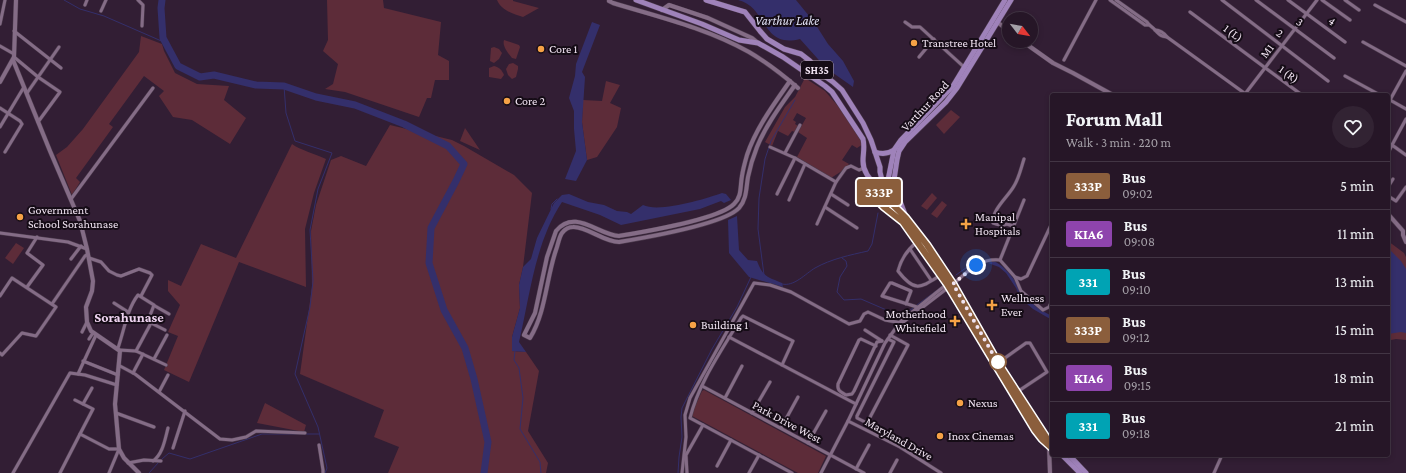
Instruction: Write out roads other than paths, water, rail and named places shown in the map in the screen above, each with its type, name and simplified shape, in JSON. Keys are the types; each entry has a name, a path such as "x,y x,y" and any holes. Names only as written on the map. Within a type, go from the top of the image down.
{"main road":[{"name":"SH35","path":"636,0 702,24 738,40 758,43 783,57 832,92 863,139"},
{"name":"SH35","path":"706,0 746,12 767,39 784,49 800,54 810,61 820,73 842,90 864,123 880,166 884,188 893,205 906,218 927,245 1035,430 1042,439 1050,443"},
{"name":"Varthur Road","path":"884,188 894,150 904,137 953,86 1005,0"},
{"name":"Varthur Road","path":"884,188 893,183 899,151 905,142 946,102 957,88 1011,0"},
{"path":"864,168 863,161 865,146 863,139 869,136"},
{"path":"875,152 890,153 894,150"},
{"name":"SH35","path":"864,168 867,176 884,188"},
{"path":"893,183 906,218"},
{"name":"SH35","path":"884,188 879,202 903,222 941,275 950,285 998,363 1050,443"},
{"path":"1064,457 1080,473"},
{"path":"1071,457 1086,473"}],"street":[{"path":"0,24 1,10 5,0"},
{"path":"16,0 14,57 26,94 80,221 89,256 93,285 86,307 87,322 94,334 119,349 136,351 166,365"},
{"path":"85,5 87,0"},
{"path":"101,11 106,0"},
{"path":"138,0 143,4 142,26"},
{"path":"610,0 609,1 613,3 699,30 736,46 759,58 790,81 796,86 774,116 763,135 751,166 746,185 746,195 741,205 736,210 723,217 681,230 619,242 611,241 577,227 567,229 562,233 553,259 539,320 530,338 524,335 533,318 547,257 556,230 564,223 571,221 619,236 680,224 707,217 727,209 734,204 740,194 742,174 747,155 757,132 790,81"},
{"path":"1064,60 1096,0"},
{"path":"1110,0 1145,25 1149,25"},
{"path":"1116,0 1147,22 1155,30 1159,30 1167,38 1245,93"},
{"name":"2","path":"1222,0 1328,81"},
{"name":"3","path":"1256,0 1334,58"},
{"name":"4","path":"1288,0 1345,42"},
{"name":"M1","path":"1247,93 1317,0"},
{"path":"1322,0 1350,20"},
{"path":"1345,0 1359,10"},
{"name":"SH35","path":"662,10 669,5 708,18 752,38 758,43"},
{"path":"1375,5 1406,22"},
{"name":"1 (L)","path":"1190,12 1265,68"},
{"path":"905,22 912,27 919,26 964,67"},
{"path":"997,22 1002,26"},
{"path":"14,30 61,68"},
{"path":"919,57 934,39"},
{"path":"736,46 738,40"},
{"path":"1362,42 1406,66"},
{"path":"0,46 38,77 60,92 38,122"},
{"path":"26,94 59,47"},
{"path":"1032,48 1052,63 1073,72 1104,93"},
{"path":"0,82 14,57"},
{"name":"1 (R)","path":"1265,68 1299,93"},
{"path":"1390,98 1406,71"},
{"path":"1345,76 1376,93"},
{"path":"0,127 24,87"},
{"path":"71,199 153,88"},
{"path":"1390,101 1406,109"},
{"path":"0,108 20,121 22,124 5,152"},
{"path":"1390,149 1406,119"},
{"path":"785,153 800,125"},
{"path":"757,132 763,135"},
{"path":"1392,145 1406,155"},
{"path":"770,146 795,158 836,182"},
{"path":"777,194 795,158"},
{"path":"1013,226 1007,224 997,225 993,223 993,219 1015,184 1024,159"},
{"path":"789,200 805,164"},
{"path":"817,224 836,182 846,168 851,166 860,170 864,168"},
{"path":"1390,184 1393,179"},
{"path":"1390,197 1396,201 1406,187"},
{"path":"831,194 848,205"},
{"path":"1000,260 1024,200"},
{"path":"825,207 857,228"},
{"path":"727,209 729,214"},
{"path":"1390,216 1403,231 1406,242"},
{"path":"707,217 709,222"},
{"path":"1015,277 1021,279 1027,276 1050,227"},
{"path":"0,233 68,242 87,249"},
{"path":"26,287 43,265 27,253 37,238"},
{"path":"918,242 906,252 900,263 898,271 905,280 914,286 921,286 941,275"},
{"path":"71,259 81,246"},
{"path":"910,249 931,280"},
{"path":"52,304 85,256 89,256 100,262 109,271 117,275 121,276 139,269 150,273 152,276 141,296 137,296 128,312 119,349 121,358 118,375 116,413 119,449 120,454 139,473"},
{"path":"682,473 686,437 685,415 690,398 754,282 770,285 791,292 849,324 860,321 864,314 868,312 885,320 902,323 976,265 988,260 1000,260 1015,277 1021,291 1043,310 1050,305"},
{"path":"0,296 12,278 56,307 36,336 22,333 2,355 0,353"},
{"path":"906,304 911,290 892,282 890,283 882,296 906,304 918,307"},
{"path":"821,473 848,421 884,342 899,323 918,307 950,285"},
{"path":"141,296 169,314"},
{"path":"538,300 544,302"},
{"path":"114,303 128,312"},
{"path":"155,306 148,322 165,330"},
{"path":"782,365 793,341 743,316 729,337 702,386 695,401 690,418 759,455 786,472 792,473"},
{"path":"82,332 87,322"},
{"path":"136,351 150,325"},
{"path":"865,330 884,342"},
{"path":"89,339 94,334"},
{"path":"78,374 94,334"},
{"path":"154,359 167,335"},
{"path":"729,337 856,404"},
{"path":"889,337 908,345 866,423 857,416 895,340"},
{"path":"876,346 865,340 859,340 838,384 837,389 839,391 846,395 852,394 876,346 877,342 884,342"},
{"path":"998,363 1028,342 1047,372"},
{"path":"133,373 144,354"},
{"path":"83,361 118,375"},
{"path":"120,366 133,373 216,436 226,440 246,437 256,431 305,433"},
{"path":"725,398 742,366"},
{"path":"1017,392 1047,372 1050,373"},
{"path":"12,473 70,373 117,386"},
{"path":"159,392 168,375"},
{"path":"752,413 770,382"},
{"name":"Park Drive West","path":"702,386 864,473"},
{"path":"83,404 92,388"},
{"path":"780,428 798,397"},
{"path":"60,473 93,409 76,400"},
{"path":"173,448 185,411"},
{"path":"808,443 826,411"},
{"path":"116,413 154,427"},
{"name":"Maryland Drive","path":"848,421 900,447 941,473"},
{"path":"687,473 686,455 703,425"},
{"path":"153,461 162,449 168,428"},
{"path":"80,434 109,449 119,449"},
{"path":"717,466 731,440"},
{"path":"319,445 323,470 322,473"},
{"path":"856,469 869,445"},
{"path":"108,473 119,449"},
{"path":"749,473 759,455"},
{"path":"1050,473 1051,457"},
{"path":"1214,473 1221,457"},
{"path":"128,463 144,460 160,461"},
{"path":"890,473 897,460"},
{"path":"933,473 936,469"}],"water":[{"name":"Varthur Lake","path":"738,0 796,0 814,22 828,44 843,61 854,81 853,87 826,68 800,39 787,40 778,38 771,33 755,10 748,4"},
{"path":"592,22 600,25 582,72 585,77 582,122 587,160 576,181 565,179 576,151 574,111 569,98 575,76 576,64"},
{"path":"722,193 726,194 731,200 724,203 721,201 700,209 621,225 600,215 562,202 545,235 534,270 519,342 526,352 512,351 512,337 520,308 519,285 523,267 531,259 537,238 554,203 562,195 569,194 588,202 604,205 617,211 631,214 643,205 650,207 671,206 694,202"},
{"path":"737,216 739,250 748,260 757,261 761,270 766,276 782,283 783,287 749,277 729,253 728,220"},
{"path":"1390,250 1401,261 1406,269 1406,333 1401,332 1390,334"},
{"path":"994,261 1006,270 1026,297 1041,310 1050,315 1050,319 1026,303 1006,273 999,267 988,263"}],"waterway":[{"path":"64,0 80,9 104,16 166,43"},
{"path":"162,0 161,8 163,38 178,66 200,77 214,75 256,85 284,86 316,97 355,105 404,124 448,146 464,164 431,228 429,263 444,310 465,348 474,379 488,442 484,473"},
{"path":"284,86 286,113 295,141 332,153 318,189 310,230 313,281 310,307 295,374 318,427 327,468 325,473"},
{"path":"764,275 758,229 759,198 765,159 771,141 795,100"},
{"path":"551,209 552,204 557,199"},
{"path":"782,284 791,284 815,268 828,262 868,251 872,244 878,213"},
{"path":"842,258 846,261 847,266 840,277 837,292 844,300 861,299 898,315 906,313 913,308"},
{"path":"956,275 977,260 983,261"},
{"path":"678,473 682,437 682,408 712,349 737,307 751,277"},
{"path":"917,305 940,288"},
{"path":"1017,290 1024,300"},
{"path":"515,351 514,360 519,368 523,398 520,429 540,462 541,473"},
{"path":"162,459 169,453 190,459 262,434 319,434"},
{"path":"149,473 159,462"}],"place":[{"name":"Transtree Hotel","path":"914,43"},
{"name":"Core 1","path":"541,49"},
{"name":"Core 2","path":"507,101"},
{"name":"Government School Sorahunase","path":"20,217"},
{"name":"Manipal Hospitals","path":"966,224"},
{"name":"Wellness Ever","path":"992,305"},
{"name":"Motherhood Whitefield","path":"955,321"},
{"name":"Building 1","path":"693,325"},
{"name":"Nexus","path":"960,403"},
{"name":"Inox Cinemas","path":"940,436"}],"district":[{"name":"Sorahunase","path":"129,317"}]}
